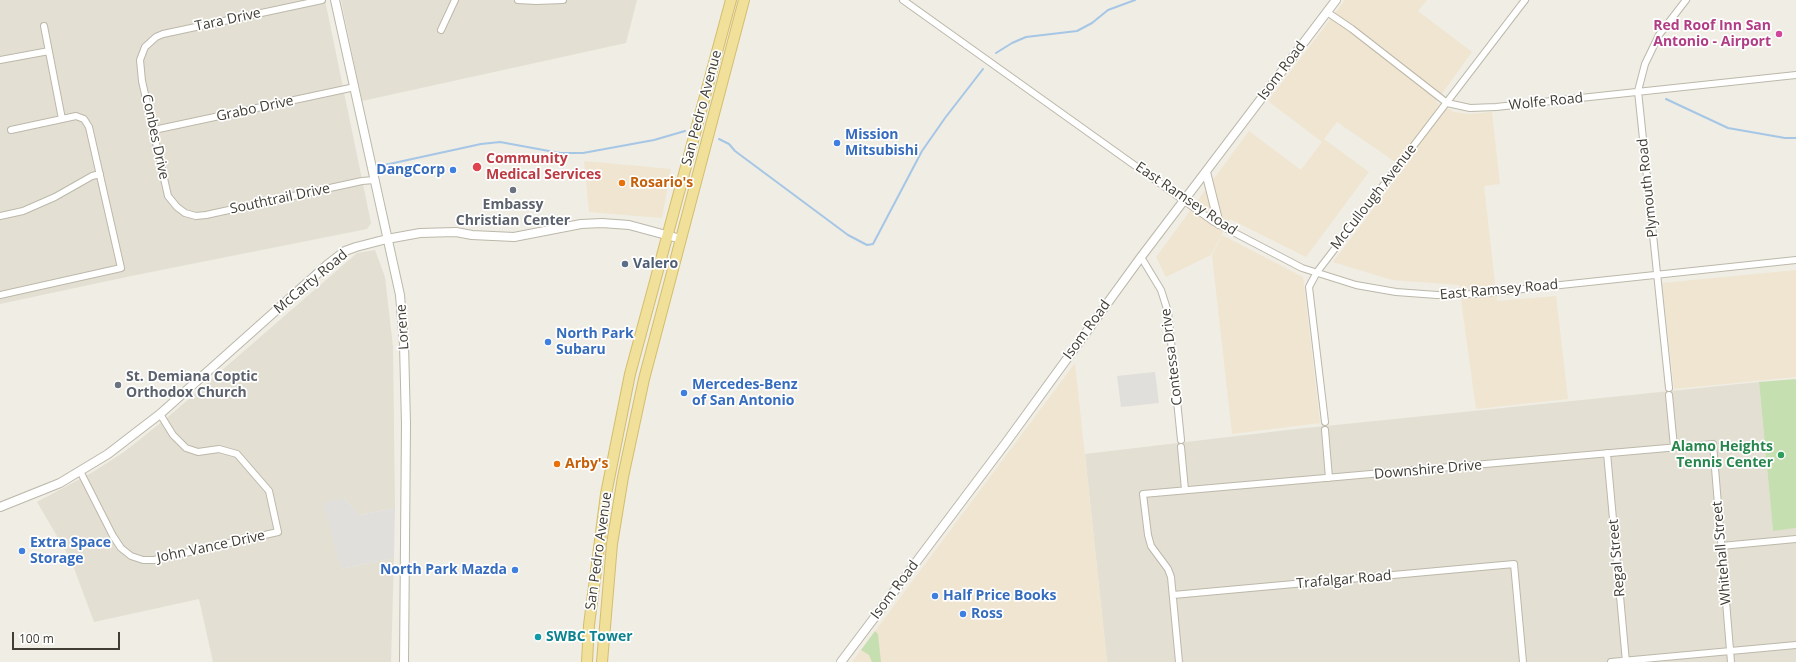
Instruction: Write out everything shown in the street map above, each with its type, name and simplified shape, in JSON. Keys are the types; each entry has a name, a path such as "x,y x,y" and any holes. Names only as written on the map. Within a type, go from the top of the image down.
{"main road":[{"name":"San Pedro Avenue","path":"587,660 588,635 601,528 621,413 630,374 731,0"},
{"name":"San Pedro Avenue","path":"602,661 612,544 623,477 644,379 744,0"},
{"path":"715,60 727,63"},
{"path":"588,635 603,637"},
{"path":"587,660 602,661"}],"street":[{"name":"Tara Drive","path":"142,53 151,41 163,34 322,0"},
{"name":"Lorene","path":"336,0 400,296 404,344 406,468 404,662"},
{"path":"441,30 455,0"},
{"path":"518,0 564,0"},
{"name":"East Ramsey Road","path":"903,0 1219,224 1286,260 1316,272 1356,285 1396,292 1437,295 1486,293 1796,260"},
{"name":"Isom Road","path":"841,662 1004,444 1140,256 1206,172 1336,0"},
{"name":"McCullough Avenue","path":"1325,422 1309,287 1316,272 1525,0"},
{"name":"Plymouth Road","path":"1674,447 1658,275 1638,91 1645,64 1659,35 1686,0"},
{"name":"Wolfe Road","path":"1327,12 1352,29 1447,103 1470,108 1485,108 1796,75"},
{"path":"44,26 62,119"},
{"path":"0,60 49,51"},
{"name":"Conbes Drive","path":"142,53 140,60 142,81 168,196 177,207 185,213"},
{"name":"Grabo Drive","path":"154,130 355,87"},
{"path":"0,295 120,268 89,127 84,119 76,116 11,130"},
{"path":"1206,172 1219,224"},
{"path":"0,216 23,211 55,197 92,176 100,174"},
{"name":"Southtrail Drive","path":"185,213 196,216 206,215 362,181 374,180"},
{"name":"McCarty Road","path":"0,507 36,494 60,483 108,454 160,414 345,251 387,239 420,233 440,231 500,238 514,237 581,224 602,222 629,225 681,239"},
{"name":"Contessa Drive","path":"1140,256 1161,290 1167,309 1185,490"},
{"name":"John Vance Drive","path":"80,471 121,548 131,556 144,560 154,560 278,532 269,491 237,454 219,449 198,452 186,448 173,435 160,414"},
{"path":"1325,430 1329,478"},
{"name":"Downshire Drive","path":"1173,595 1171,577 1168,569 1151,546 1148,535 1143,494 1713,444"},
{"name":"Whitehall Street","path":"1713,444 1732,662"},
{"name":"Regal Street","path":"1607,453 1626,661"},
{"path":"1721,546 1796,540"},
{"name":"Trafalgar Road","path":"1173,595 1514,564 1523,662"},
{"path":"1173,595 1179,662"},
{"path":"1611,662 1796,644"}],"shaded area":[{"path":"0,0 325,0 371,223 367,229 131,276 0,304"},
{"path":"341,0 637,0 626,43 362,101"},
{"path":"1345,0 1427,0 1418,11 1472,52 1436,102 1454,112 1469,114 1492,112 1500,184 1484,186 1497,301 1556,296 1568,399 1476,409 1459,285 1392,280 1333,262 1404,168 1337,122 1324,139 1369,172 1306,257 1230,219 1211,255 1166,277 1156,257 1249,131 1301,170 1322,142 1268,101"},
{"path":"584,161 671,169 662,218 589,212"},
{"path":"1222,235 1303,277 1320,423 1232,434 1212,255"},
{"path":"375,250 385,277 393,347 395,508 359,515 344,498 341,569 394,558 391,662 213,662 199,599 94,622 71,560 37,502 93,472 124,452 168,417 357,253"},
{"path":"1796,270 1796,377 1674,389 1662,283"},
{"path":"1075,363 1107,662 852,662 861,650"},
{"path":"1155,372 1159,403 1121,407 1117,376"},
{"path":"1759,382 1773,530 1796,528 1796,662 1107,662 1085,454 1296,429"},
{"path":"344,498 359,515 395,508 394,558 341,569 323,503"}],"green space":[{"name":"Alamo Heights Tennis Center","path":"1796,379 1796,528 1773,531 1759,382"},
{"path":"875,631 878,634 881,662 872,662 869,655 861,650"}],"waterway":[{"path":"996,53 1012,43 1026,37 1077,31 1092,23 1108,10 1135,0"},
{"path":"719,139 729,144 735,151 848,235 867,245 873,244 922,151 945,118 983,69"},
{"path":"1666,99 1728,128 1785,138 1796,138"},
{"path":"380,166 481,144 500,142 560,153 583,153 654,140 685,131"}],"place":[{"name":"Red Roof Inn San Antonio - Airport","path":"1779,34"},
{"name":"Mission Mitsubishi","path":"837,143"},
{"name":"Community Medical Services","path":"477,167"},
{"name":"DangCorp","path":"453,170"},
{"name":"Rosario's","path":"622,183"},
{"name":"Embassy Christian Center","path":"513,190"},
{"name":"Valero","path":"625,264"},
{"name":"North Park Subaru","path":"548,342"},
{"name":"St. Demiana Coptic Orthodox Church","path":"118,385"},
{"name":"Mercedes-Benz of San Antonio","path":"684,393"},
{"name":"Alamo Heights Tennis Center","path":"1781,455"},
{"name":"Arby's","path":"557,464"},
{"name":"Extra Space Storage","path":"22,551"},
{"name":"North Park Mazda","path":"515,570"},
{"name":"Half Price Books","path":"935,596"},
{"name":"Ross","path":"963,614"},
{"name":"SWBC Tower","path":"538,637"}]}
